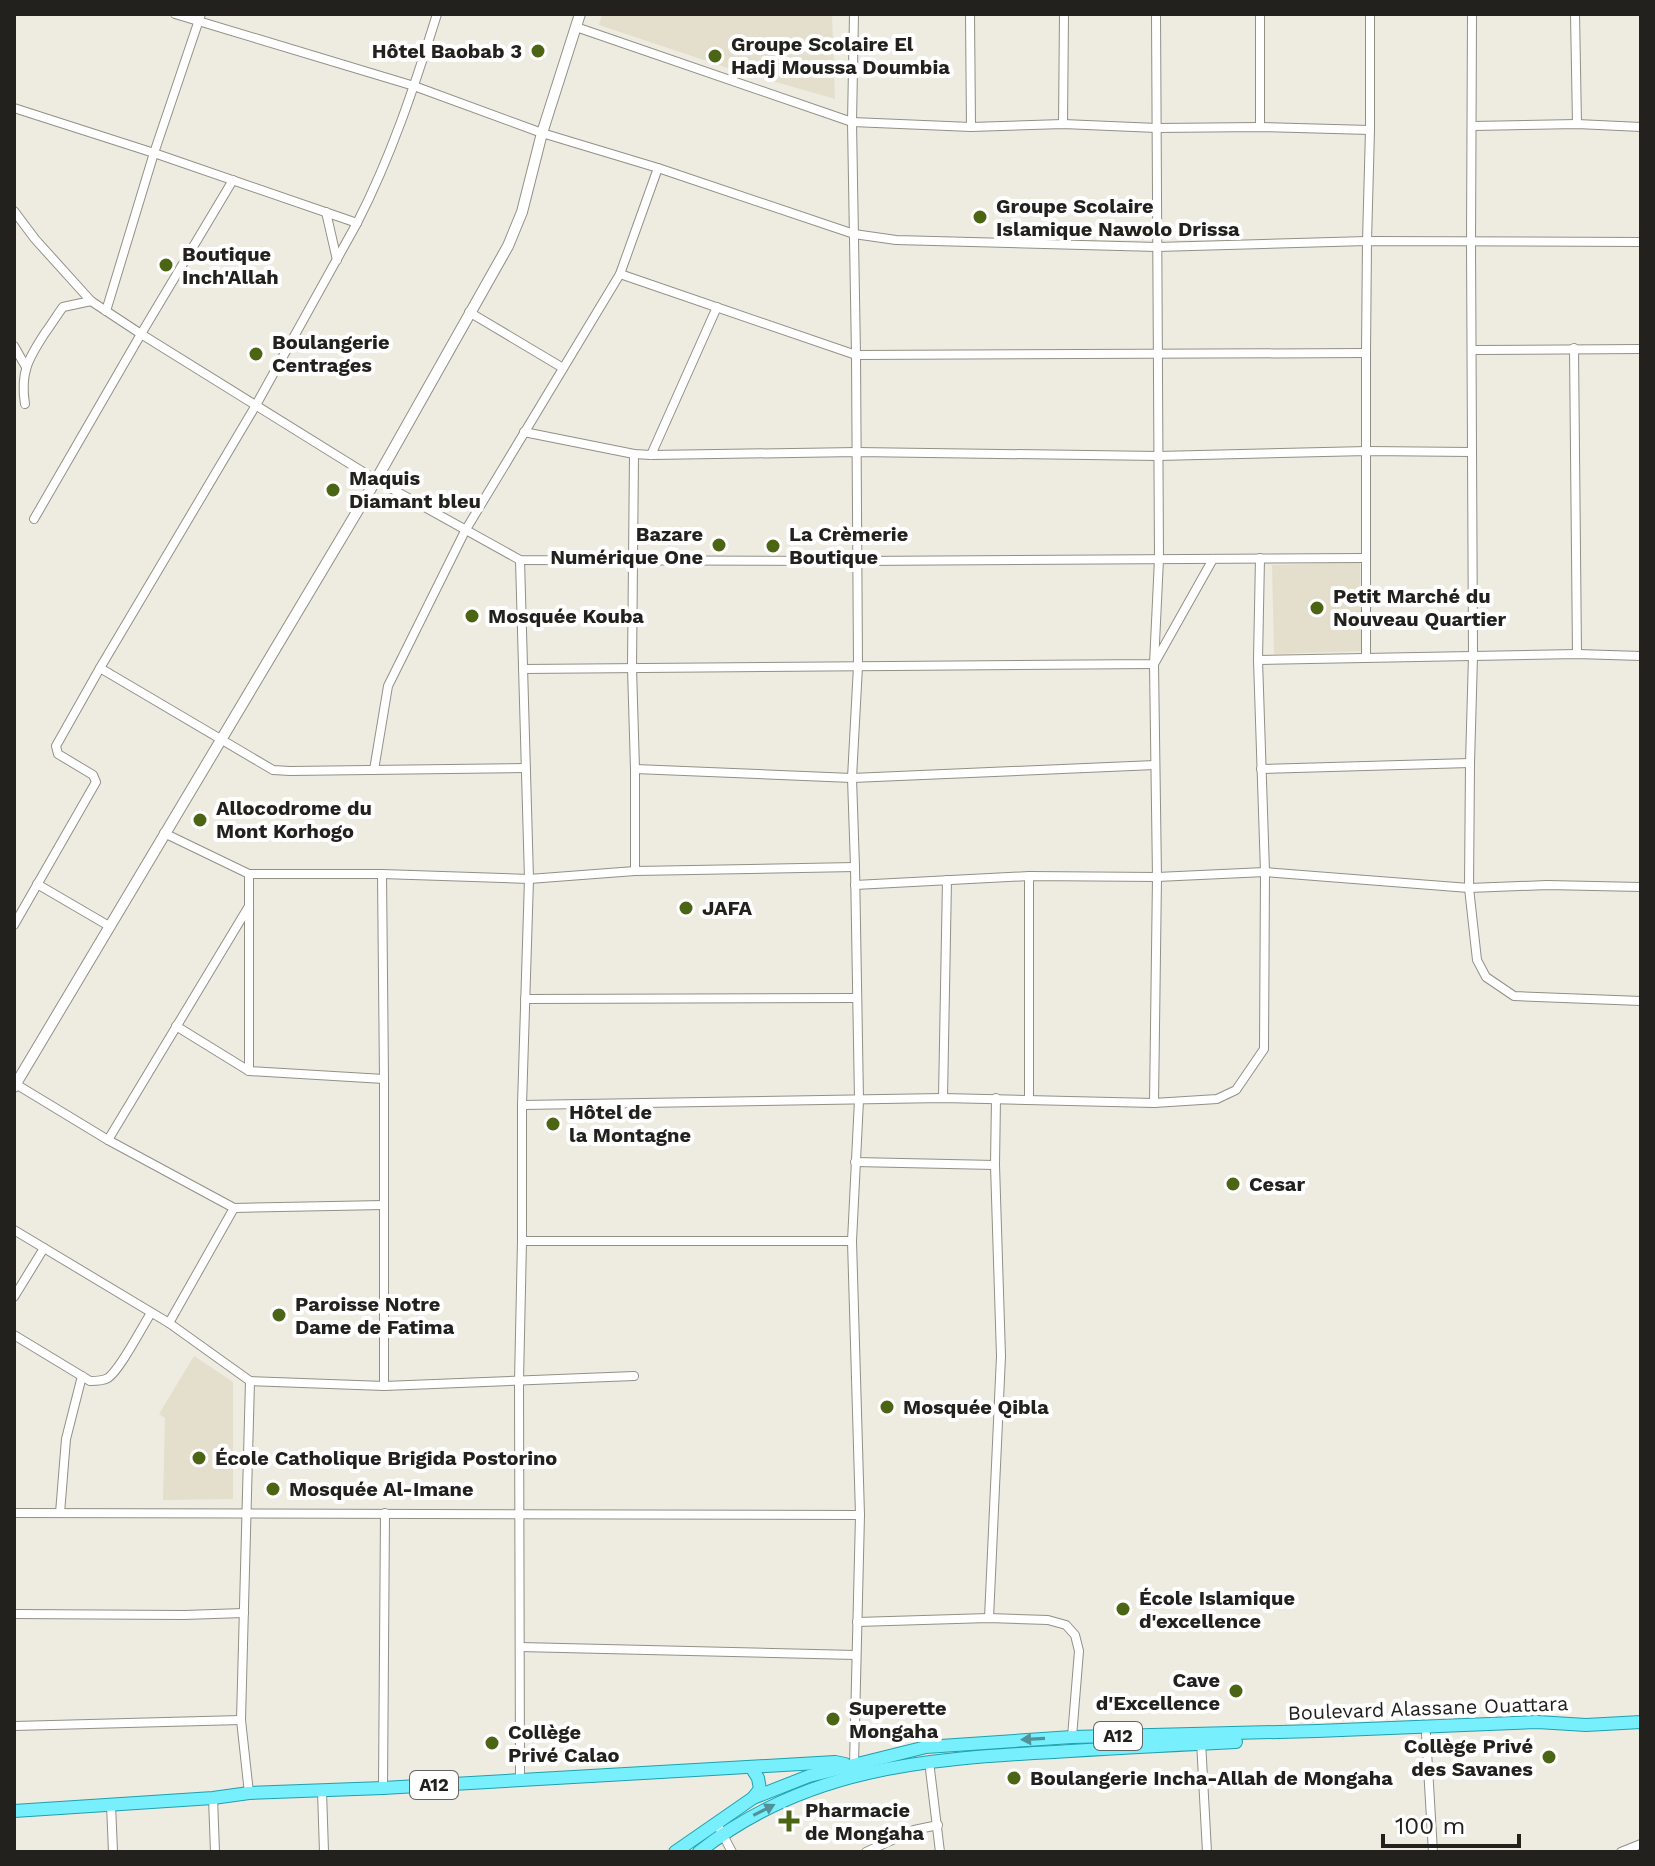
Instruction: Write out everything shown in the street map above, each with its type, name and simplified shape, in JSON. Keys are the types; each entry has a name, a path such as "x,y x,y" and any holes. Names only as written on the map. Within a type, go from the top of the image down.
{"main road":[{"name":"Boulevard Alassane Ouattara","path":"699,1852 719,1828 753,1798 809,1776 929,1761 1201,1739 1537,1722 1586,1725"},
{"name":"A12","path":"1586,1725 1641,1722"},
{"name":"Boulevard Alassane Ouattara","path":"675,1852 719,1828 856,1770 926,1747 1072,1737 1201,1739 1341,1736 1586,1725"},
{"name":"A12","path":"14,1811 249,1793 835,1762 856,1770"},
{"path":"751,1767 760,1789 753,1798"}],"street":[{"path":"175,14 200,18 414,86 542,133 658,168 854,234 896,240 1157,247 1367,241 1641,242"},
{"path":"14,925 96,782 93,775 58,754 56,746 256,405 368,202 414,86 437,14"},
{"path":"384,1205 234,1208 108,1140 15,1085 376,480 508,246 522,212 542,133 580,14"},
{"path":"854,14 852,122 858,666 852,778 859,1100 852,1241 860,1515 856,1770"},
{"path":"970,14 971,127"},
{"path":"1063,124 1064,14"},
{"path":"1154,1103 1157,877 1154,664 1159,559 1156,14"},
{"path":"1260,14 1260,127"},
{"path":"1366,658 1370,14"},
{"path":"1472,14 1473,656 1469,888 1477,960 1486,977 1514,996 1641,1001"},
{"path":"1575,14 1577,124"},
{"path":"106,311 154,153 200,18"},
{"path":"576,27 852,122 971,127 1063,124 1370,130"},
{"path":"14,108 357,223"},
{"path":"1473,126 1577,124 1641,127"},
{"path":"374,770 388,686 465,531 620,274 658,168"},
{"path":"34,519 233,180"},
{"path":"14,211 45,251 91,301 376,480 520,560 1365,558"},
{"path":"326,212 337,260"},
{"path":"620,274 856,355 1366,353"},
{"path":"25,404 22,387 32,352 63,307 91,301"},
{"path":"651,455 717,307"},
{"path":"469,312 563,368"},
{"path":"14,346 26,367"},
{"path":"1574,348 1577,654"},
{"path":"1472,350 1641,349"},
{"path":"524,432 651,455 857,452 1158,456 1472,452"},
{"path":"634,454 632,668 635,871"},
{"path":"522,1105 943,1098 1154,1103 1217,1099 1236,1090 1264,1049 1265,872 1258,660 1260,558"},
{"path":"1154,664 1213,559"},
{"path":"520,560 529,879 522,1105 519,1381 520,1780"},
{"path":"1258,660 1577,654 1641,656"},
{"path":"523,669 1154,664"},
{"path":"100,668 273,770 525,768"},
{"path":"1261,769 1470,763"},
{"path":"635,769 852,778 1155,765"},
{"path":"164,833 249,874 529,879 635,871 855,867"},
{"path":"855,885 1029,876 1157,877 1265,872 1469,888 1547,885 1641,887"},
{"path":"249,874 249,1071"},
{"path":"382,874 384,1386"},
{"path":"1029,876 1029,1100"},
{"path":"943,1098 947,880"},
{"path":"37,884 109,926"},
{"path":"108,1140 249,906"},
{"path":"525,999 857,998"},
{"path":"176,1026 249,1071 384,1079"},
{"path":"989,1618 1001,1356 996,1098"},
{"path":"855,1162 995,1165"},
{"path":"169,1323 234,1208"},
{"path":"14,1230 169,1323 250,1381 384,1386 634,1376"},
{"path":"522,1241 852,1241"},
{"path":"14,1297 44,1248"},
{"path":"14,1335 90,1381 100,1381 108,1378 117,1368 151,1313"},
{"path":"60,1513 66,1439 82,1376"},
{"path":"249,1793 241,1720 250,1381"},
{"path":"14,1513 860,1515"},
{"path":"383,1788 385,1513"},
{"path":"14,1614 244,1613"},
{"path":"857,1622 989,1618 1048,1620 1066,1625 1075,1635 1079,1651 1072,1737"},
{"path":"520,1647 856,1655"},
{"path":"14,1726 241,1720"},
{"path":"1426,1734 1433,1852"},
{"path":"1201,1739 1207,1852"},
{"path":"929,1761 940,1852"},
{"path":"322,1791 324,1852"},
{"path":"213,1798 215,1852"},
{"path":"111,1804 113,1852"},
{"path":"866,1852 914,1830 938,1825"},
{"path":"719,1828 732,1852"},
{"path":"1621,1852 1641,1844"}],"shaded area":[{"path":"602,14 832,14 835,99 734,70 599,25"},
{"name":"Petit Marché du Nouveau Quartier","path":"1360,562 1362,651 1274,654 1272,565"},
{"name":"École Catholique Brigida Postorino","path":"194,1356 233,1382 233,1499 163,1500 165,1418 159,1414"}],"place":[{"name":"Hôtel Baobab 3","path":"538,51"},
{"name":"Groupe Scolaire El Hadj Moussa Doumbia","path":"715,56"},
{"name":"Groupe Scolaire Islamique Nawolo Drissa","path":"980,217"},
{"name":"Boutique Inch'Allah","path":"166,265"},
{"name":"Boulangerie Centrages","path":"256,354"},
{"name":"Maquis Diamant bleu","path":"333,490"},
{"name":"Bazare Numérique One","path":"719,545"},
{"name":"La Crèmerie Boutique","path":"773,546"},
{"name":"Petit Marché du Nouveau Quartier","path":"1317,608"},
{"name":"Mosquée Kouba","path":"472,616"},
{"name":"Allocodrome du Mont Korhogo","path":"200,820"},
{"name":"JAFA","path":"686,908"},
{"name":"Hôtel de la Montagne","path":"553,1124"},
{"name":"Cesar","path":"1233,1184"},
{"name":"Paroisse Notre Dame de Fatima","path":"279,1315"},
{"name":"Mosquée Qibla","path":"887,1407"},
{"name":"École Catholique Brigida Postorino","path":"199,1458"},
{"name":"Mosquée Al-Imane","path":"273,1489"},
{"name":"École Islamique d'excellence","path":"1123,1609"},
{"name":"Cave d'Excellence","path":"1236,1691"},
{"name":"Superette Mongaha","path":"833,1719"},
{"name":"Collège Privé Calao","path":"492,1743"},
{"name":"Collège Privé des Savanes","path":"1549,1757"},
{"name":"Boulangerie Incha-Allah de Mongaha","path":"1014,1778"},
{"name":"Pharmacie de Mongaha","path":"789,1821"}]}
